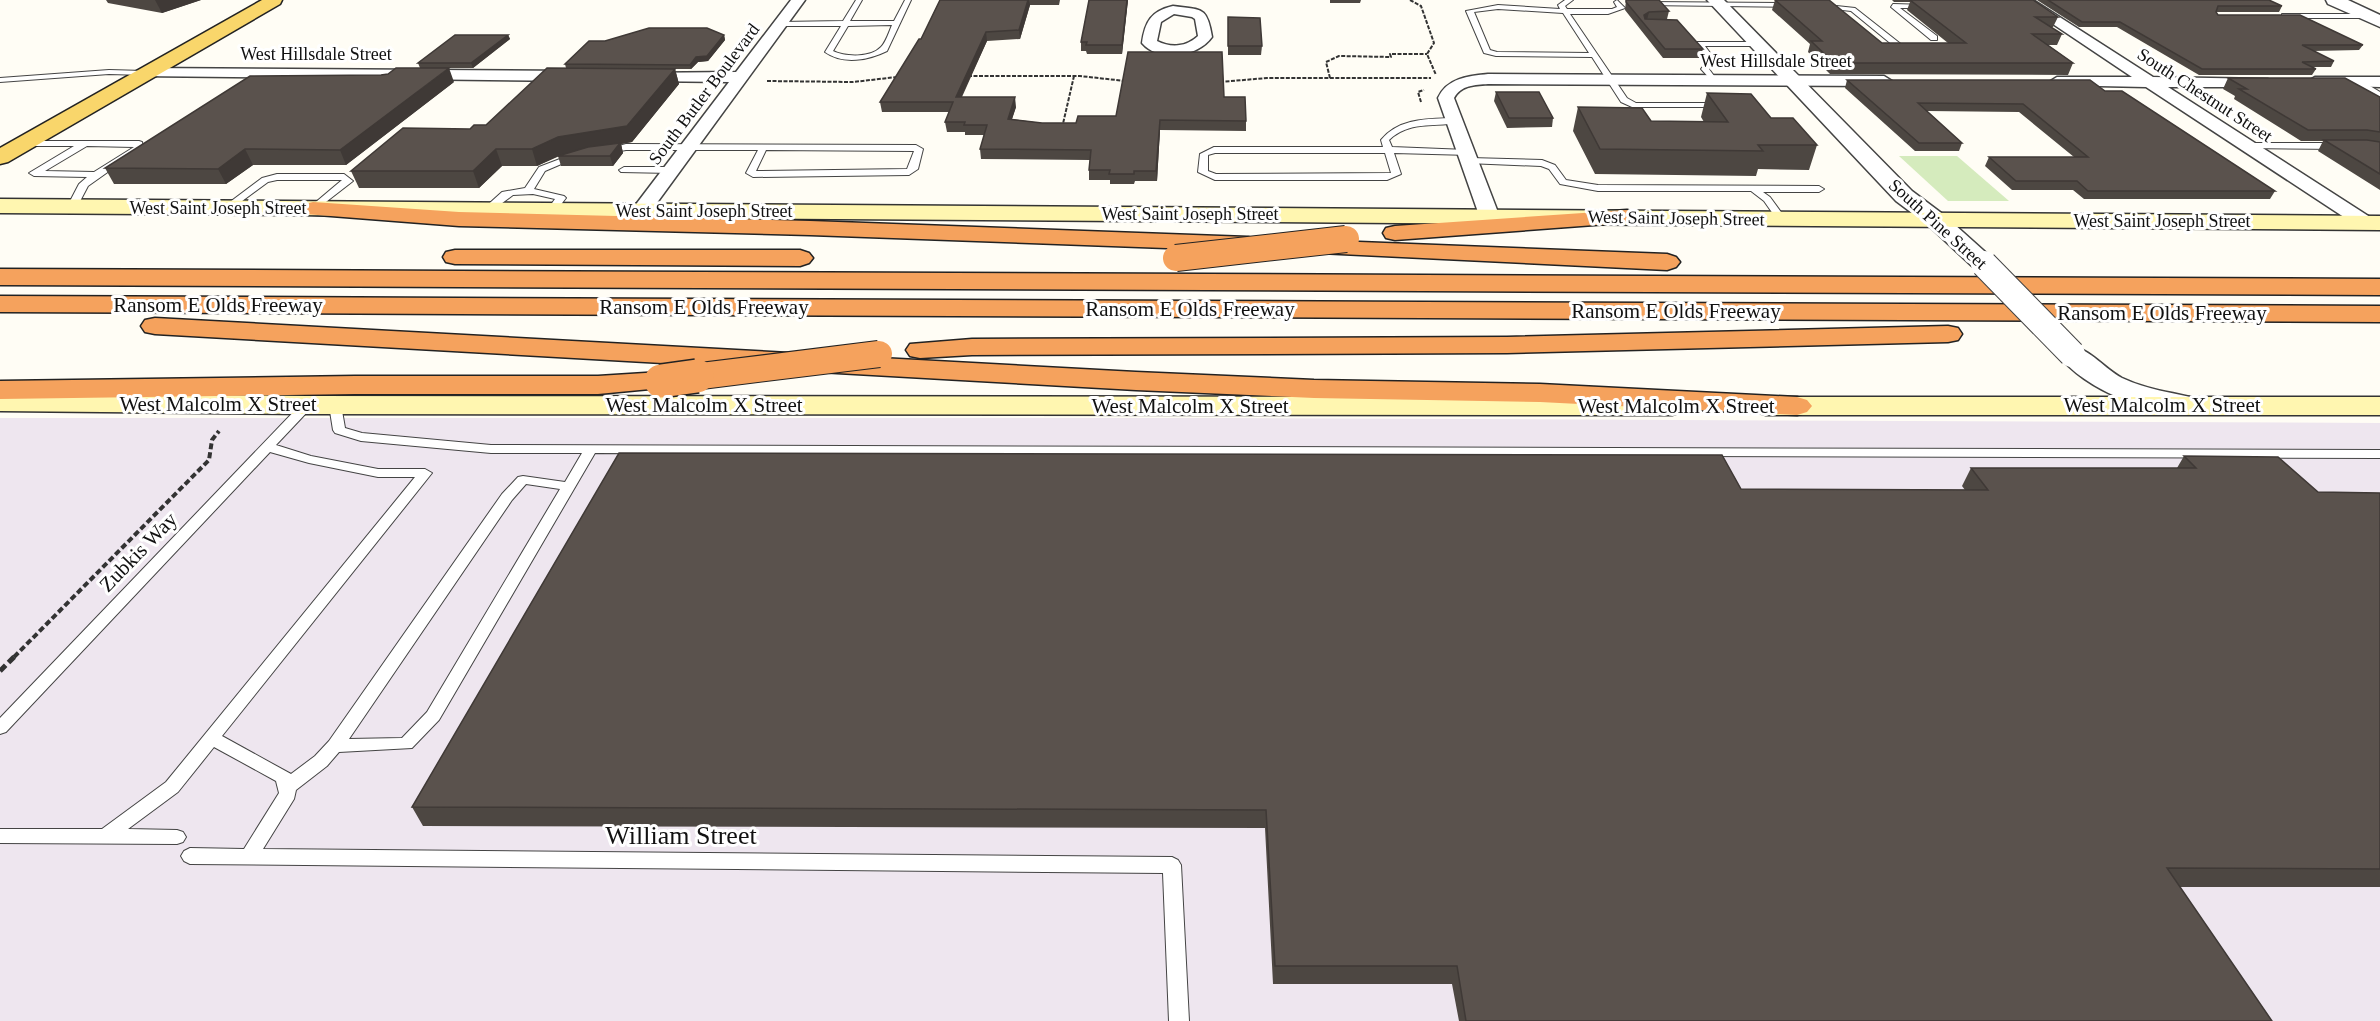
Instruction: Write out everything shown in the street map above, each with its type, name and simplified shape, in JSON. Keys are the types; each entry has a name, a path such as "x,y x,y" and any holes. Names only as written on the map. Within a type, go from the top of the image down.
{"highway":[{"path":"313,209 459,219 1015,235 1545,258 2380,282"},
{"path":"0,261 525,256 1100,261 1176,258 1387,234 1626,217"},
{"name":"Ransom E Olds Freeway","path":"0,278 2380,286"},
{"name":"Ransom E Olds Freeway","path":"0,304 2380,314"},
{"path":"0,321 428,340 1136,381 1337,390 1540,393 1797,406"},
{"path":"0,390 355,385 598,385 661,381 879,354 972,347 1518,345 2380,325"}],"main road":[{"path":"0,157 274,0"},
{"name":"West Saint Joseph Street","path":"0,206 2373,223"},
{"name":"West Malcolm X Street","path":"0,402 321,405 2380,406"}],"street":[{"name":"South Butler Boulevard","path":"641,211 798,0"},
{"path":"2334,0 2374,19"},
{"name":"South Pine Street","path":"1717,2 1904,196 1936,220 1984,264 2095,376 2150,399 2188,405"},
{"name":"South Chestnut Street","path":"2024,4 2373,223"},
{"name":"West Hillsdale Street","path":"144,73 593,76"},
{"path":"629,76 739,77"},
{"name":"West Hillsdale Street","path":"1454,121 1446,98 1452,87 1461,83 1488,79 1901,81"},
{"path":"2041,82 2273,82"},
{"path":"2297,82 2380,82"},
{"path":"1454,121 1489,215"}],"lane":[{"path":"859,0 829,52 841,57 878,53 884,50 908,0"},
{"path":"1570,0 1561,5 1624,100 1635,105 1727,105"},
{"path":"1593,55 1496,54 1487,51 1470,11 1535,9 1565,12 1615,11 1621,8 1613,1"},
{"path":"1613,1 1629,4"},
{"path":"1640,4 1717,2 1803,5"},
{"path":"1815,6 1853,9 1898,45"},
{"path":"1930,6 1893,6 1934,38"},
{"path":"2274,16 2374,19"},
{"path":"781,24 896,23"},
{"path":"1692,38 1712,61 1705,69 1713,80"},
{"path":"1698,44 1758,44"},
{"path":"0,80 109,72 144,73"},
{"path":"0,89 22,78"},
{"path":"2357,82 2380,95"},
{"path":"1454,121 1418,122 1392,130 1385,140 1389,150 1396,174 1388,177 1215,177 1203,172 1204,154 1214,150 1389,150 1542,163 1552,167 1563,182 1598,188 1819,189"},
{"path":"24,143 139,144 139,147 84,184 72,207"},
{"path":"84,144 34,173 96,175"},
{"path":"2248,146 2349,146"},
{"path":"527,192 542,169 567,158 626,147 920,149 913,169 909,172 753,174 751,173 763,148"},
{"path":"624,170 671,170"},
{"path":"227,208 265,180 277,177 344,177 348,181 313,209"},
{"path":"1754,189 1767,199 1781,219"},
{"path":"487,210 506,194 527,192 561,198 552,210"},
{"path":"321,405 339,430 361,437 490,449 2380,454"},
{"name":"Zubkis Way","path":"0,728 267,447 321,405"},
{"path":"106,836 172,787 425,473 378,472 309,459 267,447"},
{"path":"335,747 406,744 433,716 590,450"},
{"path":"287,787 335,747 507,498 523,480 568,486"},
{"path":"211,738 284,777 288,794 249,857"},
{"path":"0,836 177,837"},
{"name":"William Street","path":"190,856 1172,864 1179,1021"}],"path":[{"path":"1410,0 1421,6 1434,43 1427,54"},
{"path":"1330,78 1326,62 1339,56 1391,57 1390,54 1427,54"},
{"path":"1220,82 1267,78 1439,78 1427,54"},
{"path":"967,76 1074,76 1125,81"},
{"path":"1060,136 1074,76"},
{"path":"765,81 853,82 897,77"},
{"path":"0,671 209,460 212,440 220,430"}],"shaded area":[{"path":"0,418 1226,418 2380,423 2380,1021 0,1021"}],"green space":[{"path":"1899,156 1957,156 2009,201 1948,201"}],"building":[{"path":"940,0 1028,0 1019,30 986,32 956,97 1015,97 1008,119 1042,123 1076,123 1078,116 1116,116 1128,52 1222,52 1224,97 1245,97 1246,121 1160,120 1156,171 1134,171 1134,174 1109,174 1110,170 1089,170 1091,150 980,149 987,125 945,122 953,102 880,102 921,39"},
{"path":"1089,0 1127,0 1122,45 1086,45 1087,42 1081,42"},
{"path":"1626,0 1659,0 1669,11 1649,12 1644,15 1645,19 1677,20 1703,49 1665,49"},
{"path":"1775,0 1829,0 1882,43 1966,43 1910,0 2033,0 2058,17 2035,17 2062,34 2032,34 2073,63 1834,63 1811,41 1822,41"},
{"path":"2048,0 2269,0 2282,6 2218,6 2216,12 2218,15 2300,15 2363,45 2302,45 2334,61 2302,62 2316,69 2202,69 2120,22 2082,22"},
{"path":"1228,17 1260,18 1262,46 1228,46"},
{"path":"649,28 707,28 724,35 707,56 696,57 690,65 565,64 589,41 605,41"},
{"path":"455,35 508,35 471,63 418,63"},
{"path":"396,68 449,68 340,150 245,149 218,169 105,168 250,76 381,75 388,74"},
{"path":"547,68 675,69 627,126 558,137 532,149 496,149 473,171 351,171 403,128 470,129 474,125 486,125"},
{"path":"2228,78 2345,78 2380,97 2380,132 2308,130 2239,89 2247,89"},
{"path":"1847,80 2090,80 2105,91 2122,91 2275,191 2088,191 2077,181 2016,181 1989,157 2088,157 2023,104 1918,103 1962,143 1919,143"},
{"path":"1496,92 1539,92 1553,118 1509,118"},
{"path":"1707,93 1751,94 1771,118 1793,118 1817,145 1758,145 1763,151 1600,149 1578,107 1642,108 1651,121 1728,122"},
{"path":"2324,140 2380,142 2380,174"},
{"path":"620,143 610,156 558,156 588,147"},
{"path":"619,453 1722,455 1741,489 1988,490 1971,468 2196,468 2184,456 2278,457 2318,492 2380,493 2380,869 2167,868 2272,1021 1466,1021 1457,966 1275,966 1266,810 412,807"}]}
